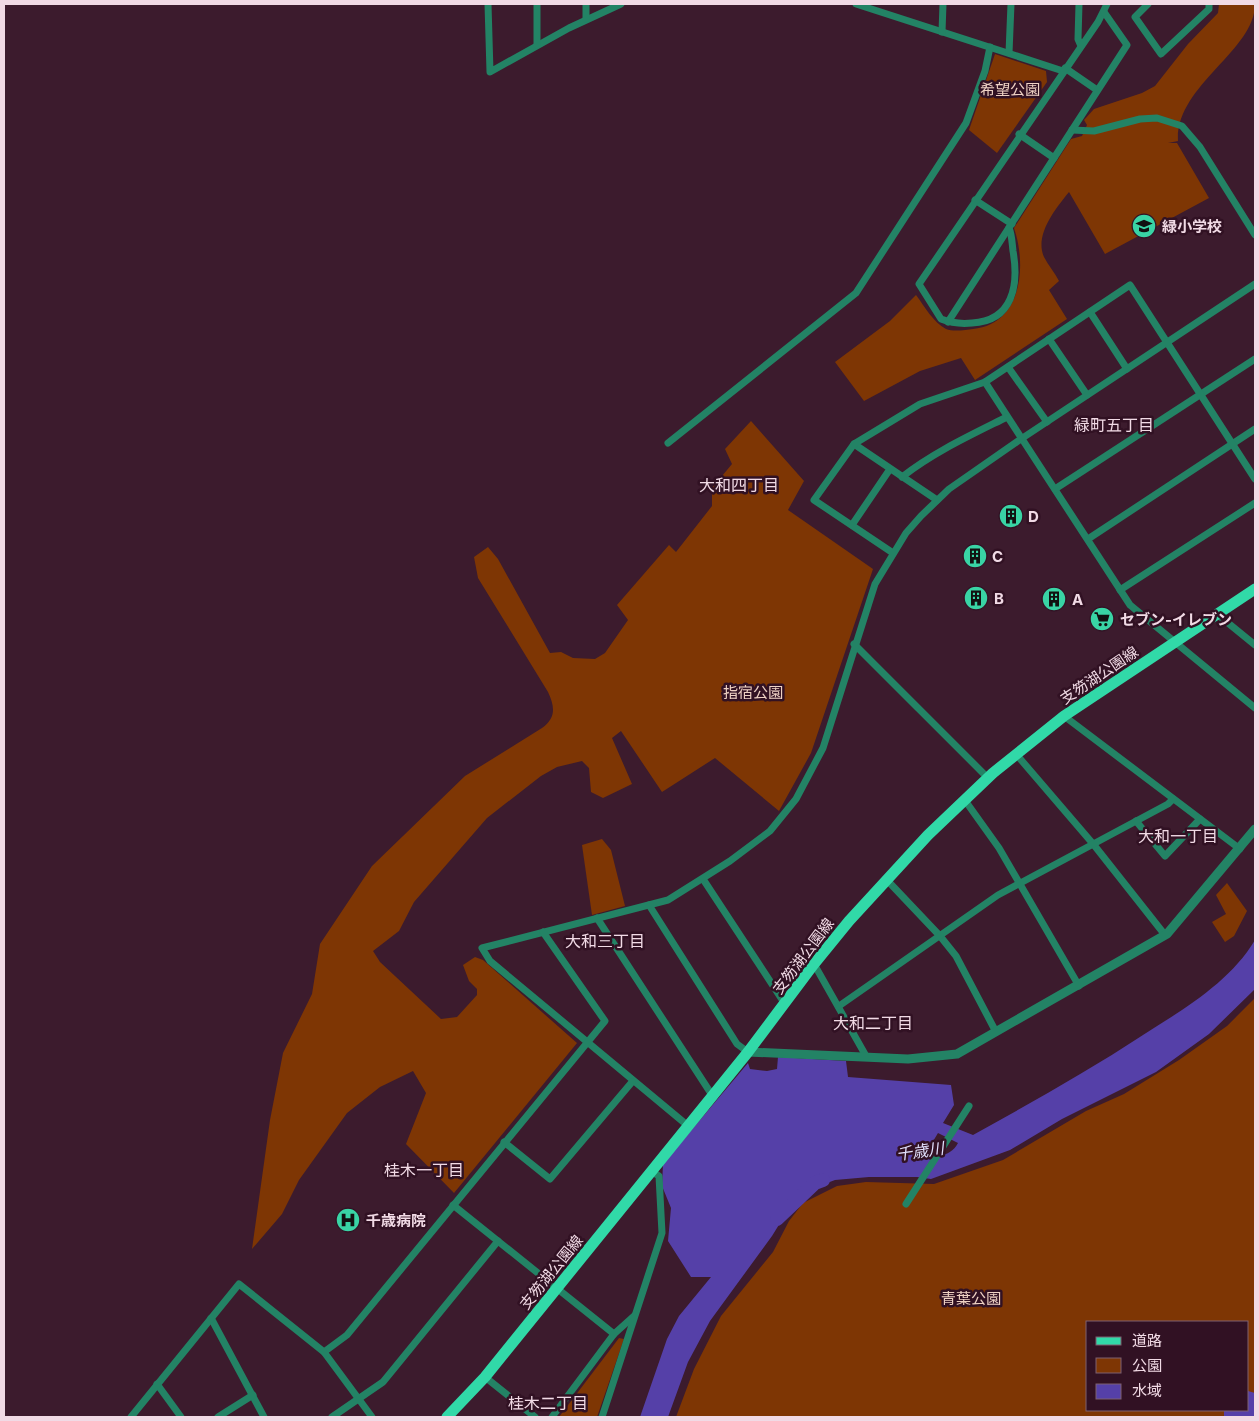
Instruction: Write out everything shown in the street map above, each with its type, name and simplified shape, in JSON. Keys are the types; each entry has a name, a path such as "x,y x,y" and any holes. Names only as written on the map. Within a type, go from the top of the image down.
{"main road":[{"name":"支笏湖公園線","path":"448,1417 485,1377 748,1052 814,964 886,880 964,799 1064,716 1255,589"}],"street":[{"path":"488,4 490,72 586,19 621,4"},
{"path":"537,4 537,45"},
{"path":"586,4 586,19"},
{"path":"856,4 870,6 942,32 1064,70 1097,90"},
{"path":"942,32 943,4"},
{"path":"1009,53 1010,4"},
{"path":"1079,4 1078,38 1081,46"},
{"path":"975,200 1010,226 1016,279 1012,294 1002,314 982,323 948,322 941,319 919,284 975,200 1019,134 1104,12 1107,4"},
{"path":"1148,4 1135,17 1161,54 1209,9 1209,4"},
{"path":"948,322 1127,45 1104,12"},
{"path":"668,443 856,293 966,123 985,71 990,47"},
{"path":"1072,130 1094,131 1158,118 1182,126 1200,147 1255,234"},
{"path":"1019,134 1054,158"},
{"path":"687,1126 632,1082 490,961 482,948 668,900 730,861 770,831 796,799 823,748 854,644 875,584 906,533 949,489 1255,284"},
{"path":"893,553 814,500 854,444 920,404 985,382 1130,285 1255,479"},
{"path":"1090,312 1127,368"},
{"path":"1049,340 1087,395"},
{"path":"1056,490 1255,359"},
{"path":"1008,367 1047,422"},
{"path":"985,382 1130,605 1255,708"},
{"path":"902,477 920,463 951,444 1007,417"},
{"path":"1088,539 1255,429"},
{"path":"854,444 937,500"},
{"path":"852,525 890,469"},
{"path":"1120,590 1255,503"},
{"path":"1217,614 1255,645"},
{"path":"854,644 988,778"},
{"path":"1064,716 1240,849"},
{"path":"1016,754 1094,844 1165,935"},
{"path":"964,799 999,848 1079,986"},
{"path":"840,1006 986,903 1174,799"},
{"path":"1136,821 1165,856 1200,819"},
{"path":"649,905 737,1044 748,1052 908,1059 951,1056 1079,986 1165,935 1240,849 1255,829"},
{"path":"703,879 785,1004"},
{"path":"886,880 940,936 956,956 996,1032"},
{"path":"597,918 712,1095"},
{"path":"324,1352 346,1335 606,1021 544,932"},
{"path":"814,964 840,1006 866,1056"},
{"path":"504,1142 550,1179 632,1082"},
{"path":"906,1204 967,1109"},
{"path":"602,1417 662,1233 659,1176 651,1170"},
{"path":"453,1205 614,1334"},
{"path":"332,1417 383,1382 498,1241"},
{"path":"132,1417 239,1284 324,1352 372,1417"},
{"path":"552,1417 614,1334 636,1314"},
{"path":"212,1318 264,1417"},
{"path":"485,1377 535,1417"},
{"path":"157,1384 181,1417"},
{"path":"218,1417 253,1395"}],"green space":[{"path":"1219,4 1255,4 1252,21 1230,54 1201,86 1189,103 1180,121 1178,141 1168,143 1177,143 1209,198 1105,254 1069,192 1048,222 1042,240 1044,257 1059,281 1049,290 1067,319 975,380 961,358 920,371 864,401 835,362 890,321 916,295 933,318 941,326 949,330 973,329 989,325 1002,316 1011,305 1017,291 1020,275 1018,243 1014,228 1071,139 1082,136 1087,125 1084,120 1094,109 1142,93 1155,86 1188,44 1218,13"},
{"name":"希望公園","path":"995,54 1046,71 1047,82 997,153 969,130"},
{"name":"指宿公園","path":"751,421 804,481 788,510 873,569 811,753 779,811 715,758 662,792 621,731 612,738 632,784 603,798 591,792 589,768 582,761 557,767 541,776 487,818 414,902 399,931 373,951 380,962 441,1019 457,1017 477,995 477,989 469,981 463,965 475,957 483,960 577,1043 454,1193 406,1144 426,1093 413,1071 380,1087 347,1113 299,1180 282,1214 252,1249 270,1120 283,1053 312,994 320,944 372,866 465,776 542,728 552,716 553,707 548,692 478,578 474,557 488,547 498,559 550,653 561,652 573,658 595,659 605,653 628,620 617,605 669,545 676,552 712,506 712,488 732,464 725,449"},
{"path":"602,839 611,850 625,906 592,915 582,845"},
{"path":"1227,883 1247,911 1234,936 1225,942 1212,922 1226,914 1216,895"},
{"name":"青葉公園","path":"1255,998 1255,1417 676,1417 694,1369 721,1316 773,1252 789,1221 803,1203 837,1186 866,1182 934,1184 1003,1160 1086,1111 1124,1094 1179,1060 1227,1026"},
{"path":"619,1338 624,1339 597,1417 559,1417"}],"water":[{"path":"1255,940 1255,989 1209,1034 1156,1072 1062,1119 1010,1150 931,1179 917,1177 869,1177 835,1180 798,1194 772,1236 710,1321 688,1362 668,1417 640,1417 667,1339 679,1316 711,1277 691,1277 668,1241 671,1208 662,1186 663,1164 748,1063 750,1069 767,1071 777,1069 778,1057 846,1061 848,1077 951,1085 954,1105 943,1123 973,1135 1080,1074 1174,1015 1205,994 1233,969","holes":["938,1133 958,1143 950,1152 944,1155 913,1159 932,1143"]},
{"path":"1249,1391 1255,1393 1255,1417 1224,1417 1224,1411 1249,1411"}],"waterway":[{"name":"千歳川","path":"777,1219 815,1183 823,1180"}],"place":[{"name":"緑小学校","path":"1144,226"},
{"name":"D","path":"1011,516"},
{"name":"C","path":"975,556"},
{"name":"B","path":"976,598"},
{"name":"A","path":"1054,599"},
{"name":"セブン-イレブン","path":"1102,619"},
{"name":"千歳病院","path":"348,1220"}],"district":[{"name":"緑町五丁目","path":"1114,425"},
{"name":"大和四丁目","path":"739,485"},
{"name":"大和一丁目","path":"1178,836"},
{"name":"大和三丁目","path":"605,941"},
{"name":"大和二丁目","path":"873,1023"},
{"name":"桂木一丁目","path":"424,1170"},
{"name":"桂木二丁目","path":"548,1403"}]}
